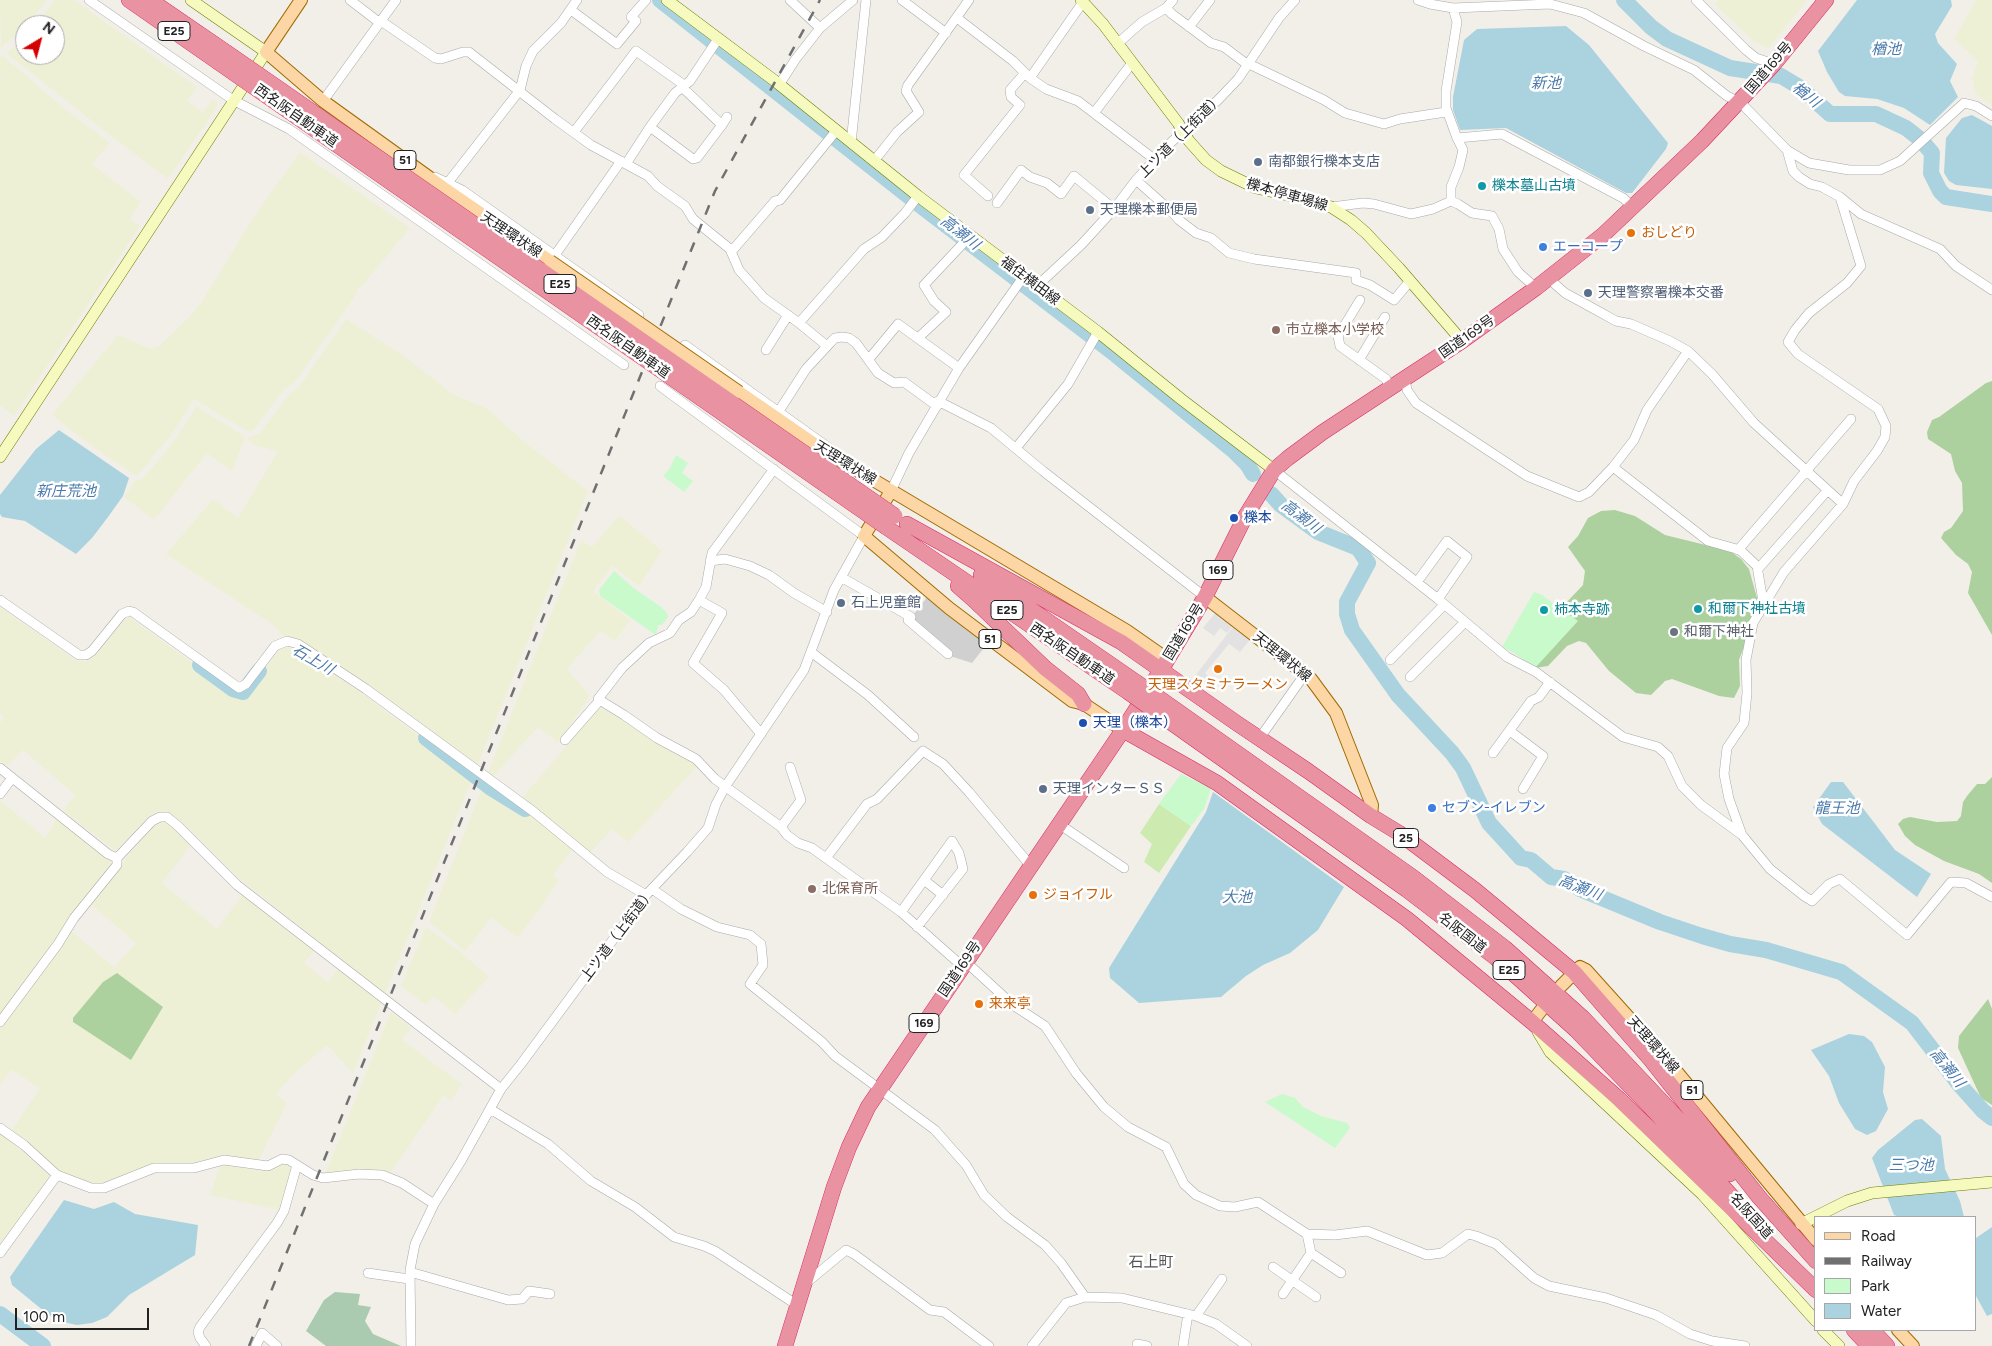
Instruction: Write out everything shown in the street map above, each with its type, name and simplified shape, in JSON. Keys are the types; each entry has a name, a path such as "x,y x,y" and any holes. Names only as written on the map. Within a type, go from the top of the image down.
{"highway":[{"name":"西名阪自動車道","path":"129,0 222,57 1132,687"},
{"name":"西名阪自動車道","path":"150,0 222,57"},
{"name":"国道169号","path":"785,1346 834,1187 849,1147 868,1107 1123,730 1205,597 1245,517 1274,470 1310,441 1462,341 1542,283 1633,207 1740,102 1826,0"},
{"path":"896,525 1072,613 1121,642 1164,664"},
{"path":"896,525 912,551 974,600 1045,668 1078,694 1084,704"},
{"name":"25","path":"1164,664 1228,717 1371,816 1399,833 1475,890 1574,972"},
{"name":"名阪国道","path":"1132,687 1414,878 1505,948 1583,1018 1814,1266"},
{"name":"名阪国道","path":"1156,703 1452,924 1538,994 1635,1091 1814,1287"},
{"path":"1123,730 1217,783 1266,817 1407,919 1532,1022"},
{"path":"1574,972 1651,1060 1759,1197 1814,1259"},
{"name":"E25","path":"1532,1022 1619,1099 1814,1287"},
{"path":"1855,1331 1869,1346"},
{"path":"1873,1331 1888,1346"},
{"path":"1878,1331 1888,1346"}],"main road":[{"path":"191,0 266,52"},
{"path":"0,457 301,0"},
{"name":"福住横田線","path":"666,0 716,42 779,85 918,196 1098,332 1181,399 1274,470"},
{"name":"櫟本停車場線","path":"1084,2 1206,160 1238,180 1256,188 1314,201 1331,207 1351,220 1366,233 1450,325 1462,341"},
{"name":"天理環状線","path":"266,52 323,101 416,168 446,185 552,258 823,450 1127,631 1164,664"},
{"name":"天理環状線","path":"864,536 891,491"},
{"name":"51","path":"864,536 949,608 1072,701 1084,704 1123,730"},
{"name":"天理環状線","path":"1205,597 1311,679 1336,713 1372,805 1371,816"},
{"name":"天理環状線","path":"1574,972 1580,967 1586,970 1667,1060 1814,1238"},
{"path":"1561,986 1574,972"},
{"path":"1542,1009 1532,1022 1550,1052 1702,1194 1814,1319"},
{"path":"1817,1216 1846,1201 1872,1193 1992,1182"},
{"path":"1801,1224 1814,1217"},
{"path":"1824,1331 1839,1346"},
{"path":"1899,1331 1913,1346"}],"street":[{"path":"88,0 234,100 289,129 624,365"},
{"path":"350,0 435,58 441,59 469,52 574,132 648,176 657,186 685,206 693,219 730,249 739,270 764,298 800,323 828,346"},
{"path":"323,101 396,0"},
{"path":"446,185 520,90 526,66 533,51 571,10 577,0"},
{"path":"571,10 618,44 636,21 631,17 646,0"},
{"path":"790,0 820,28"},
{"path":"779,85 795,60 820,28 853,0"},
{"path":"851,143 866,0"},
{"path":"902,0 946,33"},
{"path":"874,160 897,132 919,112 906,91 908,85 970,0"},
{"path":"1117,44 1142,22 1166,8 1173,0"},
{"path":"1189,27 1210,0"},
{"name":"上ツ道（上街道）","path":"1037,286 1081,245 1114,209 1154,159 1218,100 1249,64 1279,18 1295,0"},
{"path":"1418,0 1444,8 1550,4 1571,8 1584,13 1644,46 1694,70 1728,96 1740,102 1787,150 1809,163 1849,170 1880,170 1900,161 1964,103 1976,106 1992,116"},
{"path":"1696,0 1746,50 1756,58 1774,64"},
{"path":"988,196 964,175 1020,105 1011,97 1010,90 1027,75 1084,2"},
{"path":"1166,8 1212,43 1224,47 1249,64 1345,112 1384,124 1400,119 1446,112"},
{"path":"1451,201 1451,187 1463,150 1446,112 1446,91 1457,22 1453,8"},
{"path":"957,18 1013,60 1027,75 1046,89 1078,101 1154,159"},
{"path":"639,315 552,258 675,92 695,75 716,42"},
{"path":"574,132 636,51 683,86 725,121 697,158 693,159 650,127"},
{"path":"1094,113 1132,63"},
{"path":"731,252 774,202 780,200 836,131"},
{"path":"1456,138 1502,134 1624,198 1633,207"},
{"path":"1787,150 1793,171 1810,184 1822,187 1840,197 1861,214 1940,249 1956,266 1992,290"},
{"path":"997,203 1021,170 1030,177 1047,183 1061,194 1074,176 1114,209"},
{"path":"1136,180 1196,234 1211,238 1229,253 1254,259 1356,273 1356,280 1370,285 1394,300 1410,282"},
{"path":"800,323 864,249 882,237 918,196"},
{"path":"1742,835 1729,799 1724,774 1727,748 1744,723 1748,644 1754,623 1784,572 1843,504 1854,481 1877,452 1885,437 1886,426 1878,409 1798,354 1788,342 1809,313 1847,282 1861,266 1840,197"},
{"path":"1331,207 1368,203 1411,214 1433,209 1451,201 1472,214 1492,216 1499,230 1503,249 1518,272 1565,293 1598,312 1616,320 1632,324 1688,351 1712,374 1754,423 1843,504"},
{"path":"918,338 946,312 934,301 924,285 970,236"},
{"path":"891,491 909,453 959,368 1024,276"},
{"path":"1360,300 1338,336 1340,346 1386,379 1390,388"},
{"path":"766,350 788,315"},
{"path":"1360,360 1385,317"},
{"path":"869,359 898,324 959,368"},
{"path":"1016,448 1068,384 1098,332"},
{"path":"779,411 806,369 835,338 850,338 869,359 878,373 894,383 904,382 938,403 991,428 1205,597"},
{"path":"685,345 832,448 857,470"},
{"path":"1405,379 1407,390 1416,402 1527,476 1579,497 1589,492 1613,467 1634,440 1647,410 1688,351"},
{"path":"660,386 864,536"},
{"path":"1738,550 1851,419"},
{"path":"1613,467 1708,541 1738,550 1757,566 1764,607"},
{"path":"566,740 600,700 598,698 622,668 649,643 670,633 679,620 691,612 706,587 712,553 774,469"},
{"path":"1274,470 1417,582 1508,657 1536,672 1623,737 1658,747 1668,756 1682,786 1701,806 1742,835 1770,869 1812,901 1829,884 1840,879 1907,935 1951,882 1966,883 1992,897"},
{"path":"1758,569 1827,491"},
{"name":"上ツ道（上街道）","path":"411,1346 410,1276 415,1244 434,1204 461,1161 501,1089 527,1057 649,892 708,828 716,804 725,787 760,734 792,691 804,670 834,590 864,536"},
{"path":"1390,660 1441,602 1467,557 1447,541 1417,582"},
{"path":"710,561 725,559 750,566 770,575 794,593 827,612"},
{"path":"841,577 911,616 908,620 948,654"},
{"path":"0,600 79,655 86,655 92,651 122,614 129,611 134,612 239,688 246,684 275,646 287,641 298,644 366,689 534,812 607,872 717,927 750,935 760,944 763,955 763,965 750,984 822,1042 835,1056 934,1130 966,1166 984,1195 1007,1217 1045,1245 1061,1263 1085,1297"},
{"path":"699,600 722,613 693,663 724,690 760,734"},
{"path":"1410,677 1465,622"},
{"path":"811,652 868,695 914,737"},
{"path":"1259,739 1305,674"},
{"path":"1493,753 1530,701 1539,697 1550,682"},
{"path":"600,700 657,738 696,759 725,787 781,827 798,843 812,848 901,912 1013,1005 1045,1026 1076,1073 1104,1107 1128,1127 1166,1147 1184,1184 1196,1195 1220,1206 1235,1207 1258,1202 1307,1234 1335,1235 1367,1231 1427,1256 1442,1253 1468,1234 1476,1236 1496,1244 1534,1278 1550,1286 1606,1298 1656,1315 1709,1344 1745,1346"},
{"path":"1510,731 1544,756 1523,789"},
{"path":"826,858 867,804 877,799 923,751 943,764 1030,865"},
{"path":"781,827 801,800 790,767"},
{"path":"0,768 108,854 117,858"},
{"path":"0,794 12,778"},
{"path":"0,1022 58,944 74,918 117,865 117,858 152,821 160,817 167,817 237,885 501,1089"},
{"path":"1059,824 1124,868"},
{"path":"901,912 952,841 959,853 963,869 918,927"},
{"path":"924,880 943,894"},
{"path":"490,1109 548,1144 591,1181 636,1207 674,1237 704,1246 715,1252 797,1305"},
{"path":"0,1128 24,1144 57,1175 91,1188 104,1188 154,1168 194,1168 224,1160 268,1166 282,1160 289,1160 313,1175 323,1178 359,1174 382,1175 402,1183 434,1204"},
{"path":"206,1346 198,1332 200,1327 277,1223 284,1211 297,1165"},
{"path":"0,1252 57,1175"},
{"path":"1307,1234 1312,1253 1341,1274"},
{"path":"803,1286 846,1250 930,1310 944,1312 989,1346"},
{"path":"1284,1294 1312,1253"},
{"path":"1273,1267 1316,1297"},
{"path":"368,1273 410,1276 508,1300 522,1299 529,1291 550,1294"},
{"path":"1184,1346 1192,1315 1222,1279"},
{"path":"1032,1346 1066,1303 1085,1297 1122,1298 1192,1315 1216,1324 1247,1346"},
{"path":"256,1346 262,1333 277,1346"},
{"path":"1137,1346 1137,1344 1147,1346"}],"shaded area":[{"path":"928,596 987,644 972,663 950,656 910,619"},
{"path":"1217,611 1233,625 1227,633 1220,628 1214,636 1203,628"},
{"path":"1235,624 1252,637 1240,652 1229,644 1205,673 1213,680 1208,686 1195,676"}],"green space":[{"path":"0,0 47,0 35,15 15,15 15,36 1,48"},
{"path":"55,0 74,0 197,87 187,101 203,112 213,99 217,102 217,107 168,179 21,65 65,65 65,15 44,15"},
{"path":"1718,0 1807,0 1769,48 1755,42 1715,5"},
{"path":"1976,0 1992,0 1992,106 1976,94 1972,78 1978,61 1954,39"},
{"path":"15,46 15,60 6,53"},
{"path":"2,55 61,106 110,143 92,164 141,202 130,219 140,226 14,416 0,405 0,57"},
{"path":"300,152 410,228 361,287 358,287 358,292 294,383 284,389 253,431 247,431 194,399 174,431 137,476 93,447 52,415 117,336 124,337 150,349 159,346 191,315 201,303 255,215"},
{"path":"346,319 404,356 454,395 486,408 532,448 588,491 476,769 299,641 284,637 272,624 166,554 213,499 238,518 278,451 254,445 247,438 259,434 290,393 298,388"},
{"path":"1992,381 1992,635 1968,593 1972,572 1968,564 1956,555 1941,538 1963,511 1962,483 1955,471 1951,454 1928,439 1927,432 1932,420 1986,383"},
{"path":"196,406 245,437 232,471 207,453 154,520 124,497 136,480 141,480 163,455"},
{"path":"676,455 688,463 682,473 693,481 684,492 663,476 670,468"},
{"path":"1615,510 1635,516 1665,535 1730,551 1741,559 1749,569 1759,605 1739,660 1740,686 1734,698 1719,696 1672,679 1665,681 1651,695 1636,693 1609,671 1586,643 1579,641 1567,646 1548,666 1535,668 1564,605 1583,585 1585,571 1568,547 1578,536 1588,518 1601,511"},
{"path":"619,515 662,551 639,586 612,566 593,591 630,620 615,641 600,631 567,669 590,696 558,743 538,727 490,780 486,777 581,540 592,547"},
{"path":"614,571 667,613 668,617 662,625 658,625 656,635 600,596 599,590"},
{"path":"1534,592 1542,595 1578,621 1535,668 1502,647"},
{"path":"0,607 77,661 88,661 96,655 122,622 129,617 231,691 239,694 251,688 279,650 287,647 296,649 363,694 473,776 385,994 241,880 182,822 169,812 158,811 148,817 116,851 63,811 75,795 23,750 7,766 0,761 0,723 4,717 0,713"},
{"path":"600,707 632,724 698,765 628,842 612,829 590,853 521,799"},
{"path":"1181,774 1211,788 1204,809 1191,826 1159,804"},
{"path":"1992,777 1992,883 1979,874 1944,861 1915,845 1905,836 1898,824 1903,819 1910,817 1937,822 1957,821 1961,816 1963,802 1967,796 1977,784 1985,784"},
{"path":"482,789 533,816 573,849 553,875 559,881 518,938 491,918 465,951 429,922"},
{"path":"0,800 45,838 58,817 115,859 115,864 0,1019"},
{"path":"1159,804 1191,826 1159,873 1144,862 1152,844 1140,833"},
{"path":"160,820 165,821 176,829 191,845 162,883 217,929 243,894 314,950 304,963 328,982 338,969 381,1003 353,1073 327,1045 296,1072 276,1094 287,1103 258,1161 194,1165 165,1164 103,1184 92,1185 59,1172 11,1131 40,1088 12,1070 0,1085 0,1025 70,930 114,967 136,943 89,903 154,824"},
{"path":"426,927 463,954 489,977 455,1014 433,996 426,1005 401,986"},
{"path":"117,973 163,1007 131,1060 73,1022 73,1018 103,982"},
{"path":"1988,999 1992,1009 1992,1105 1981,1098 1958,1048 1959,1036"},
{"path":"391,1012 411,1028 402,1040 462,1084 451,1101 443,1096 390,1174 325,1174"},
{"path":"1282,1094 1295,1098 1303,1107 1321,1116 1347,1123 1350,1128 1335,1148 1265,1102"},
{"path":"0,1132 49,1175 49,1181 0,1247"},
{"path":"283,1163 294,1168 279,1210 210,1195 220,1166 225,1165 264,1171"},
{"path":"335,1292 360,1294 358,1305 371,1307 365,1321 373,1334 401,1346 326,1346 306,1331 324,1300"}],"water":[{"name":"楢池","path":"1857,0 1951,0 1952,6 1935,34 1938,43 1957,64 1950,81 1958,97 1930,125 1904,108 1877,99 1845,96 1839,92 1827,72 1818,51"},
{"name":"新池","path":"1566,26 1589,45 1668,143 1666,149 1632,193 1626,193 1506,128 1460,130 1453,110 1453,97 1464,40 1477,29"},
{"path":"1972,115 1992,126 1992,189 1956,185 1949,181 1944,173 1946,138 1962,118"},
{"name":"新庄荒池","path":"59,430 129,478 123,496 92,538 76,554 25,521 2,517 0,514 0,495 36,449"},
{"name":"龍王池","path":"1831,782 1843,782 1895,850 1931,874 1917,897 1822,824 1813,807"},
{"name":"大池","path":"1213,792 1344,887 1318,930 1290,953 1263,965 1246,976 1221,997 1139,1003 1110,978 1109,968 1206,812"},
{"name":"三つ池","path":"1849,1034 1864,1036 1872,1042 1885,1067 1883,1092 1888,1109 1876,1131 1867,1135 1855,1129 1839,1103 1829,1076 1811,1050"},
{"name":"三つ池","path":"1922,1119 1941,1136 1945,1169 1960,1201 1964,1216 1894,1215 1872,1158 1878,1150 1915,1120"},
{"path":"64,1200 94,1209 114,1202 135,1214 198,1225 195,1255 129,1295 107,1317 92,1323 77,1325 58,1321 12,1285 10,1277"},
{"path":"1992,1227 1992,1314 1987,1316 1977,1298 1977,1237"}],"waterway":[{"name":"高瀬川","path":"660,0 921,206 1116,355 1234,451 1247,464 1253,474"},
{"name":"楢川","path":"1624,0 1651,27 1667,39 1730,68 1781,76 1801,88 1830,114 1876,114 1906,128 1920,139 1932,153 1931,173 1940,191 1946,197 1992,204"},
{"name":"高瀬川","path":"1271,494 1281,505 1318,532 1358,548 1368,563 1347,602 1347,614 1352,630 1398,695 1452,753 1463,768 1489,823 1521,858 1531,860 1551,877 1564,879 1580,889 1660,922 1730,944 1766,950 1841,972 1912,1023 1958,1083 1983,1111 1992,1118"},
{"name":"石上川","path":"200,665 233,689 243,692 259,671"},
{"name":"石上川","path":"426,738 491,788 525,809"},
{"path":"0,1314 43,1346"}],"railway":[{"path":"249,1346 715,191 820,0"}],"place":[{"name":"南都銀行櫟本支店","path":"1258,162"},
{"name":"櫟本墓山古墳","path":"1482,186"},
{"name":"天理櫟本郵便局","path":"1090,210"},
{"name":"おしどり","path":"1631,233"},
{"name":"エーコープ","path":"1543,247"},
{"name":"天理警察署櫟本交番","path":"1588,293"},
{"name":"市立櫟本小学校","path":"1276,330"},
{"name":"櫟本","path":"1234,518"},
{"name":"石上児童館","path":"841,603"},
{"name":"和爾下神社古墳","path":"1698,609"},
{"name":"柿本寺跡","path":"1544,610"},
{"name":"和爾下神社","path":"1674,632"},
{"name":"天理スタミナラーメン","path":"1218,669"},
{"name":"天理（櫟本）","path":"1083,723"},
{"name":"天理インターＳＳ","path":"1043,789"},
{"name":"セブン-イレブン","path":"1432,808"},
{"name":"北保育所","path":"812,889"},
{"name":"ジョイフル","path":"1033,895"},
{"name":"来来亭","path":"979,1004"}],"district":[{"name":"石上町","path":"1151,1263"}]}
